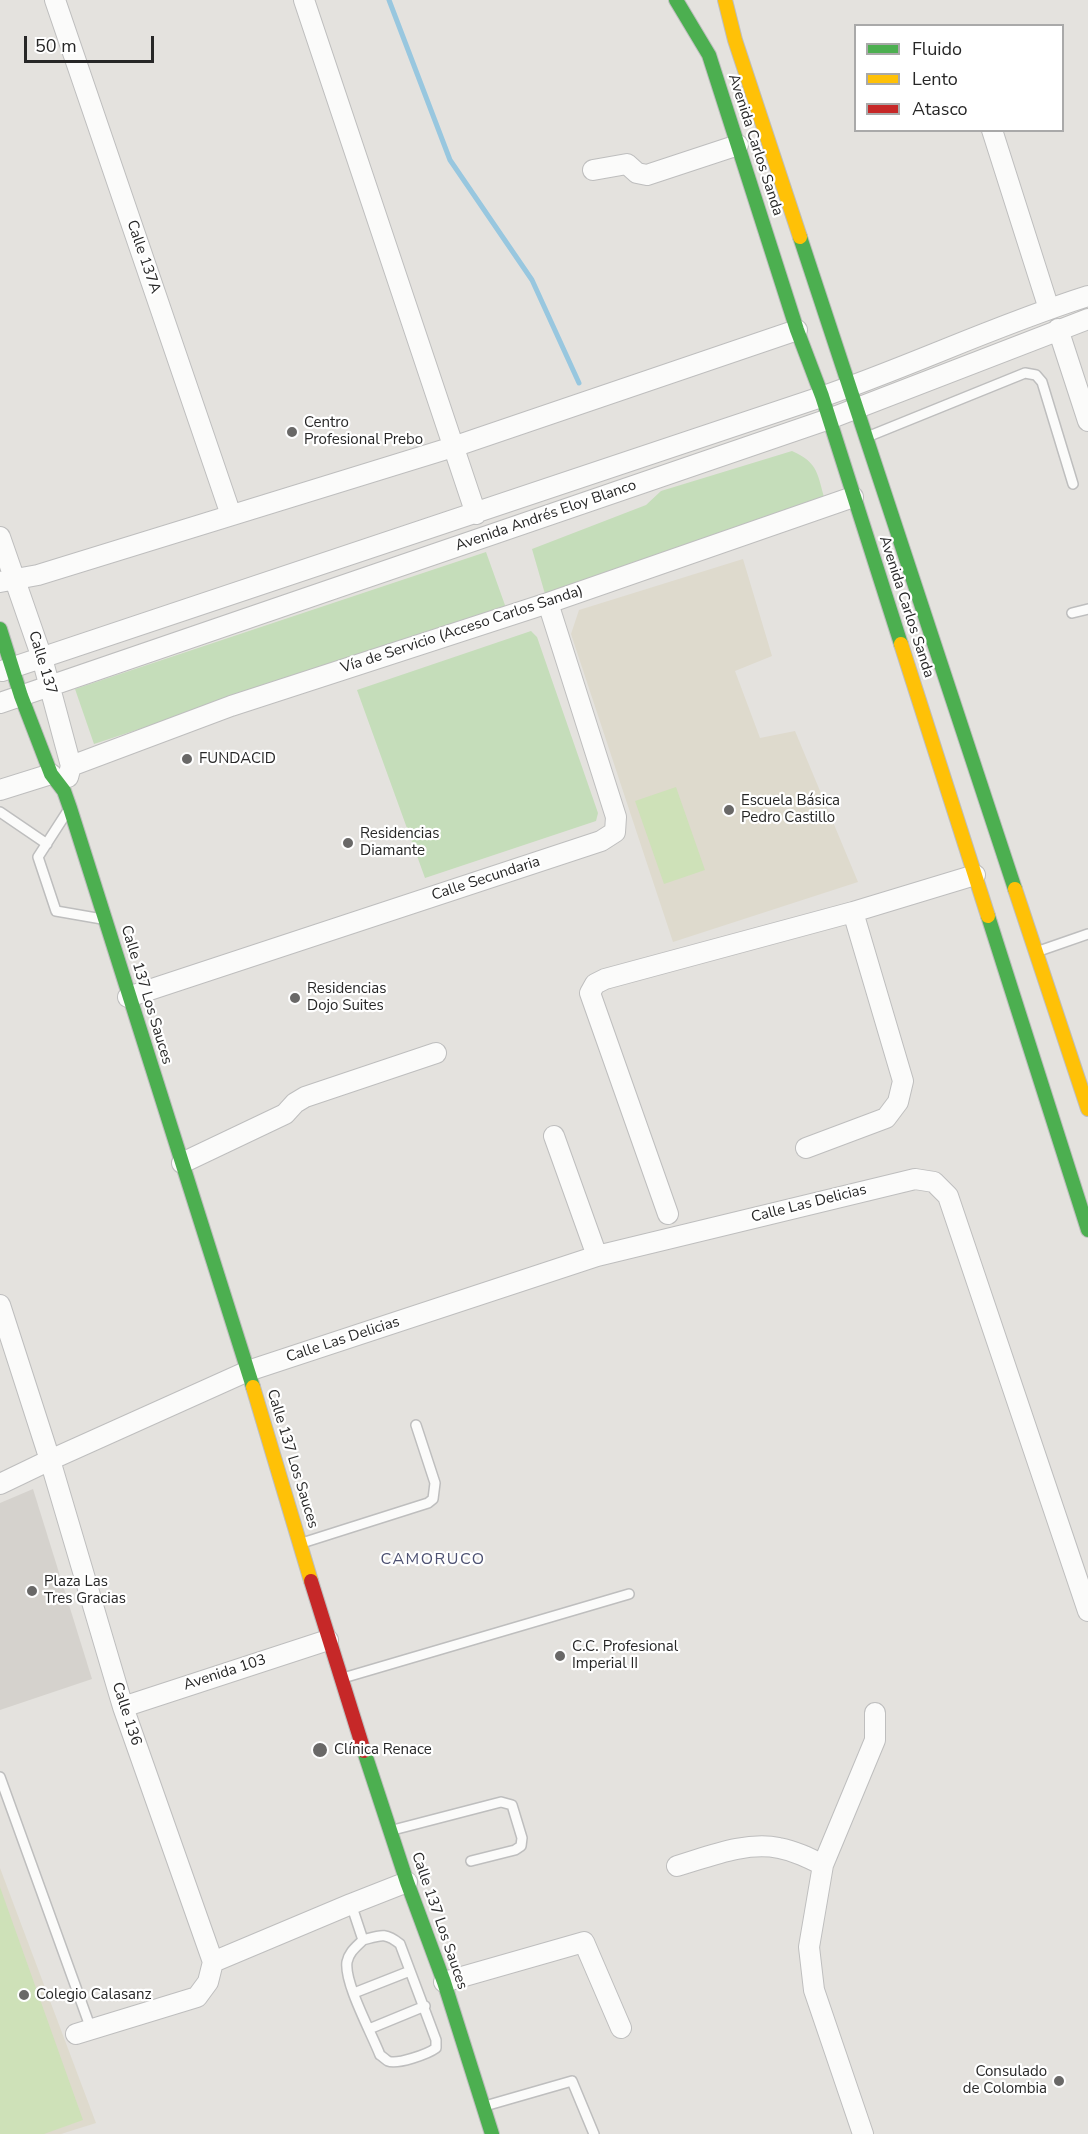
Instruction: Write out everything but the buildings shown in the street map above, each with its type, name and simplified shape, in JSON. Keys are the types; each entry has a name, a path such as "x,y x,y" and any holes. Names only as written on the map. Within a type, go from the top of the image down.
{"street":[{"name":"Calle 137A","path":"55,0 231,515"},
{"path":"304,0 476,514"},
{"name":"Avenida Carlos Sanda","path":"676,0 709,55 797,330 822,396 975,874 1083,1198 1088,1230"},
{"name":"Avenida Carlos Sanda","path":"725,0 732,30 848,387 1088,1109"},
{"path":"993,132 1049,309"},
{"path":"593,170 627,164 637,173 647,175 738,145"},
{"name":"Avenida Andrés Eloy Blanco","path":"6,669 476,514 822,396 1088,296"},
{"name":"Avenida Andrés Eloy Blanco","path":"0,703 829,419 1088,319"},
{"path":"1058,329 1088,421"},
{"path":"7,581 38,574 453,447 797,330"},
{"name":"Vía de Servicio (Acceso Carlos Sanda)","path":"71,766 231,706 548,603 853,497"},
{"name":"Calle 137","path":"0,537 7,581 42,658 71,766"},
{"name":"Calle Secundaria","path":"128,997 601,841 615,832 616,817 548,603"},
{"path":"0,629 6,669 21,696 51,774 67,799"},
{"path":"67,799 71,766"},
{"path":"0,790 51,774"},
{"name":"Calle 137 Los Sauces","path":"67,799 248,1371 328,1640 407,1882 444,1982 492,2134"},
{"path":"668,1214 590,993 595,984 616,976 854,912 975,874"},
{"path":"806,1148 886,1118 898,1102 903,1081 854,912"},
{"path":"182,1163 285,1114 295,1103 305,1097 436,1053"},
{"path":"554,1136 597,1256"},
{"name":"Calle Las Delicias","path":"0,1484 248,1371 597,1256 915,1179 934,1182 948,1196 1088,1611"},
{"name":"Calle 136","path":"0,1305 50,1460 123,1707 213,1962"},
{"name":"Avenida 103","path":"123,1707 328,1640"},
{"path":"863,2134 814,1990 809,1947 823,1865 875,1740 875,1713"},
{"path":"677,1866 726,1852 755,1847 777,1847 802,1854 823,1865"},
{"path":"83,2032 197,1997 208,1982 213,1962 407,1882"},
{"path":"444,1982 584,1942 621,2028"}],"lane":[{"path":"865,438 1025,373 1036,375 1042,382 1073,484"},
{"path":"1072,613 1088,609"},
{"path":"67,799 47,844 38,857 56,911 105,920"},
{"path":"0,812 47,844"},
{"path":"1036,952 1088,934"},
{"path":"300,1544 428,1503 433,1499 435,1483 416,1425"},
{"path":"341,1678 629,1594"},
{"path":"0,1777 83,2032"},
{"path":"391,1831 501,1802 513,1805 522,1838 521,1846 515,1850 471,1861"},
{"path":"351,1904 363,1940"},
{"path":"382,1935 391,1937 400,1944 436,2040 436,2048 430,2053 396,2063 387,2061 380,2055 347,1977 347,1962 351,1951 363,1940 382,1935"},
{"path":"354,1993 410,1971"},
{"path":"369,2029 424,2006"},
{"path":"483,2107 572,2081 594,2134"}],"shaded area":[{"name":"Escuela Básica Pedro Castillo","path":"743,559 772,656 735,671 760,738 795,731 858,882 673,942 571,634 579,610"},
{"name":"Plaza Las Tres Gracias","path":"33,1489 92,1679 0,1710 0,1503"},
{"name":"Colegio Calasanz","path":"0,1868 96,2123 61,2134 0,2134"}],"green space":[{"path":"792,451 801,455 816,470 825,500 545,594 532,549 646,505 661,491"},
{"path":"486,552 506,608 94,744 75,689"},
{"path":"531,631 537,637 598,813 596,821 425,878 357,690"},
{"path":"676,787 705,870 664,884 635,801"},
{"name":"Colegio Calasanz","path":"0,1887 83,2120 44,2134 0,2134"}],"waterway":[{"path":"389,0 450,160 532,280 579,383"}],"traffic: fast":[{"path":"676,0 709,55 901,644"},
{"path":"800,237 1015,889"},
{"path":"0,629 21,696 51,774 64,791 70,808 253,1387"},
{"path":"988,916 1088,1230"},
{"path":"364,1751 407,1882 444,1982 492,2134"}],"traffic: slow":[{"path":"725,0 735,40 800,237"},
{"path":"901,644 988,916"},
{"path":"1015,889 1088,1109"},
{"path":"253,1387 311,1581"}],"traffic: jam":[{"path":"311,1581 364,1751"}],"place":[{"name":"Centro Profesional Prebo","path":"292,432"},
{"name":"FUNDACID","path":"187,759"},
{"name":"Escuela Básica Pedro Castillo","path":"729,810"},
{"name":"Residencias Diamante","path":"348,843"},
{"name":"Residencias Dojo Suites","path":"295,998"},
{"name":"Plaza Las Tres Gracias","path":"32,1591"},
{"name":"C.C. Profesional Imperial II","path":"560,1656"},
{"name":"Clínica Renace","path":"320,1750"},
{"name":"Colegio Calasanz","path":"24,1995"},
{"name":"Consulado de Colombia","path":"1059,2081"}],"district":[{"name":"CAMORUCO","path":"433,1560"}]}
